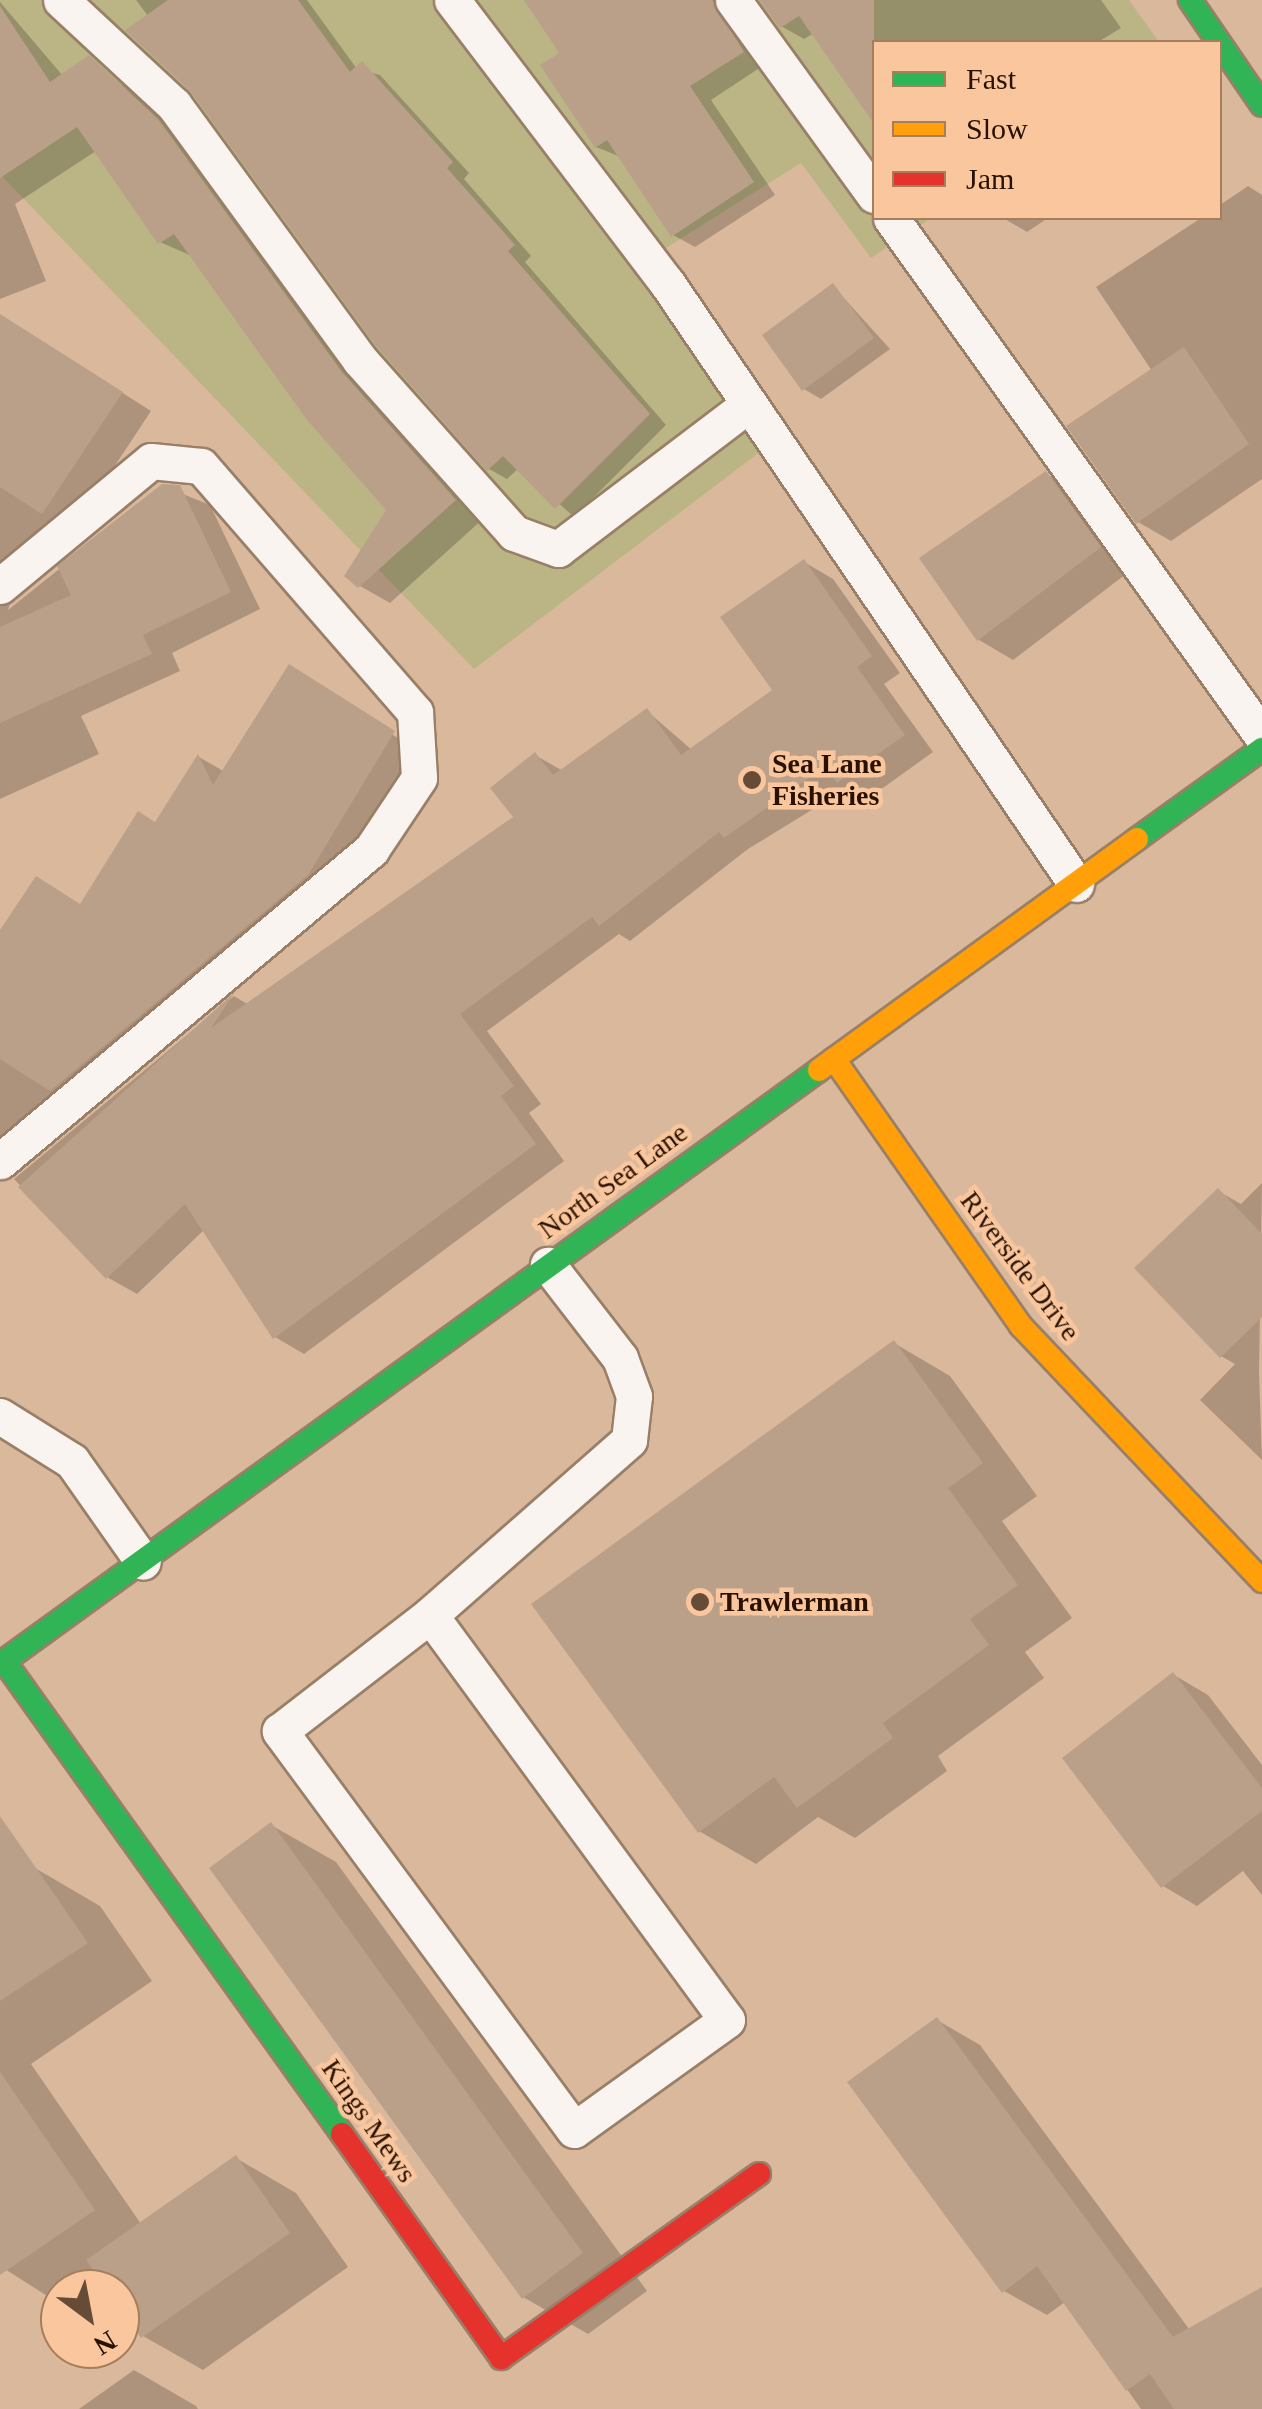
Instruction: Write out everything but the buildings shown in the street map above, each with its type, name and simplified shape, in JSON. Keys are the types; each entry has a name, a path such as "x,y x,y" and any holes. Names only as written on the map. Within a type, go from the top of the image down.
{"street":[{"path":"1190,0 1218,40"},
{"path":"1222,46 1262,104"},
{"name":"North Sea Lane","path":"2,1662 1262,749"},
{"name":"Riverside Drive","path":"834,1059 1021,1326 1262,1580"},
{"name":"Kings Mews","path":"2,1662 501,2358 759,2174"}],"lane":[{"path":"62,0 174,105 359,359 514,533 558,549 750,404"},
{"path":"452,0 750,404 1076,884"},
{"path":"733,0 872,191"},
{"path":"892,220 1262,736"},
{"path":"0,586 151,461 201,466 415,712 419,778 371,850 0,1162"},
{"path":"430,1615 727,2020 574,2130 280,1731 430,1615 629,1440 634,1396 620,1358 548,1265"},
{"path":"0,1416 72,1461 143,1562"}],"shaded area":[{"path":"0,0 1129,0 1158,40 872,40 872,220 928,220 871,258 801,163 658,253 786,432 474,669 0,174"}],"traffic: fast":[{"path":"1190,0 1217,40"},
{"path":"1222,47 1262,105"},
{"path":"1137,839 1262,749"},
{"path":"0,1664 819,1070"},
{"path":"4,1661 342,2134"}],"traffic: slow":[{"path":"819,1070 1137,839"},
{"path":"834,1059 1021,1326 1262,1581"}],"traffic: jam":[{"path":"342,2134 501,2358 759,2174"}],"place":[{"name":"Sea Lane Fisheries","path":"752,780"},
{"name":"Trawlerman","path":"700,1602"}]}
